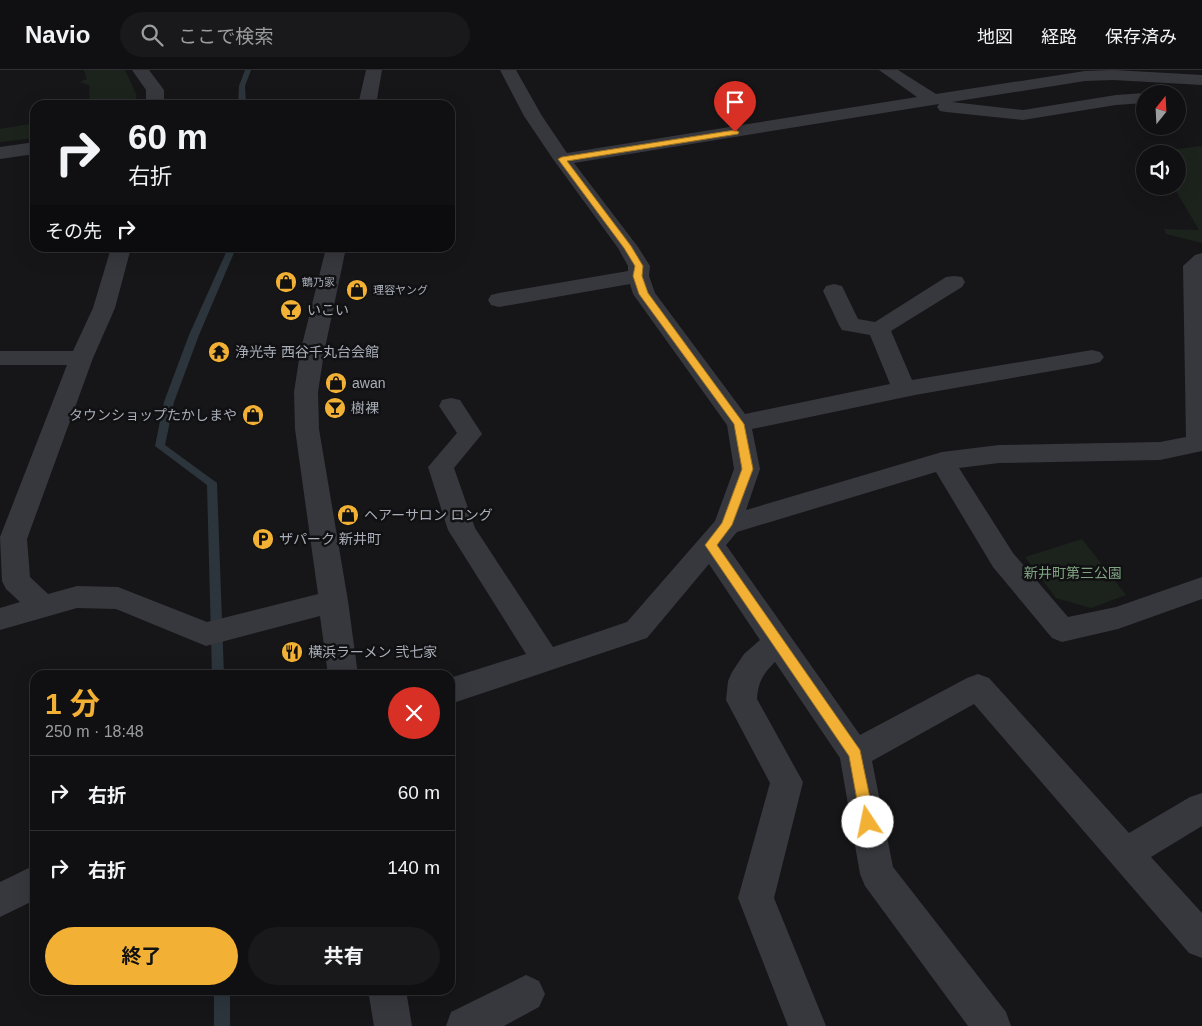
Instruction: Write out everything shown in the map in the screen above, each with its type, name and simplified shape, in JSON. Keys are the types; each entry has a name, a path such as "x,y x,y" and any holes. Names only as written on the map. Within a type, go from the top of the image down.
{"street":[{"path":"140,70 155,90 155,100"},
{"path":"368,100 374,70"},
{"path":"455,689 476,681 546,662 637,630 719,535 747,469 739,424 644,294 638,276 639,266 533,116 508,70"},
{"path":"887,70 931,99"},
{"path":"562,159 1084,73 1202,80"},
{"path":"908,103 1023,115 1116,100 1136,99"},
{"path":"0,153 30,149"},
{"path":"42,606 16,581 13,539 81,358 104,308 120,252"},
{"path":"335,252 312,353 306,392 307,429 334,601 342,670"},
{"path":"719,535 942,461 999,454 1160,451 1200,442 1199,337 1194,266 1202,259"},
{"path":"499,300 638,276"},
{"path":"834,291 850,325 878,329 954,282"},
{"path":"878,329 904,388"},
{"path":"739,424 822,404 904,388 1092,357"},
{"path":"0,358 81,358"},
{"path":"451,406 470,434 441,467 462,530 546,662"},
{"path":"942,461 1003,560 1062,630 1118,618 1202,588"},
{"path":"719,535 777,642 855,754 878,874 992,1026"},
{"path":"0,619 77,597 118,598 206,634 334,601"},
{"path":"777,642 755,663 743,681 741,700 787,782 756,898 807,1026"},
{"path":"855,754 978,686 1202,940"},
{"path":"1125,854 1202,808"},
{"path":"0,900 30,885"},
{"path":"465,1026 526,994"},
{"path":"389,995 393,1026"}],"green space":[{"path":"84,70 125,70 137,96 135,100 90,100 89,85 80,82 87,79"},
{"path":"30,124 30,139 0,142 0,129"},
{"path":"1202,146 1202,243 1166,234 1164,229 1199,230 1178,195 1186,195 1186,148"},
{"name":"新井町第三公園","path":"1082,539 1126,595 1091,608 1056,598 1025,557"}],"waterway":[{"path":"242,100 242,86 248,70"},
{"path":"218,670 212,483 160,446 169,402 194,335 230,252"},
{"path":"222,995 222,1026"}],"place":[{"name":"鶴乃家","path":"286,282"},
{"name":"理容ヤング","path":"357,290"},
{"name":"いこい","path":"291,310"},
{"name":"浄光寺 西谷千丸台会館","path":"219,352"},
{"name":"awan","path":"336,383"},
{"name":"樹裸","path":"335,408"},
{"name":"タウンショップたかしまや","path":"253,415"},
{"name":"ヘアーサロン ロング","path":"348,515"},
{"name":"ザパーク 新井町","path":"263,539"},
{"name":"横浜ラーメン 弐七家","path":"292,652"}],"route":[{"path":"735,132 562,159 628,248 639,266 638,276 644,294 739,424 747,469 727,525 711,545 855,754 868,822"}]}
